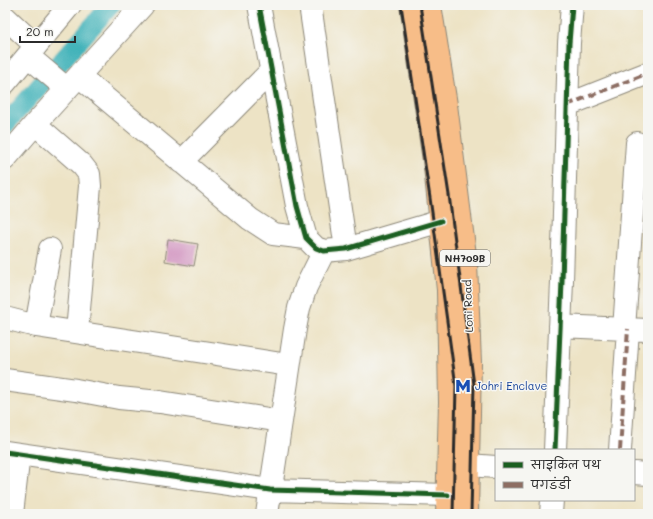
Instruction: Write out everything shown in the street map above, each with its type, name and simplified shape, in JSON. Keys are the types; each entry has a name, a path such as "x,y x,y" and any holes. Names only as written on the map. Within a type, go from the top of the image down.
{"highway":[{"name":"Loni Road","path":"411,5 435,167 448,290 450,402 448,504"},
{"name":"Loni Road","path":"430,5 446,104 466,263 470,363 467,514"}],"street":[{"path":"5,159 35,124 70,5"},
{"path":"5,83 51,69 143,5"},
{"path":"260,5 297,206 306,238 316,248 324,251 346,249 441,221"},
{"path":"310,5 346,249"},
{"path":"555,449 569,43 572,5"},
{"path":"5,17 51,69 181,162 260,227 273,234 306,238"},
{"path":"181,162 271,71"},
{"path":"567,105 648,73"},
{"path":"35,124 82,165 89,174 90,186 77,332"},
{"path":"620,449 633,330 637,143 648,153"},
{"path":"36,326 50,249"},
{"path":"267,514 288,366 299,308 306,287 324,251"},
{"path":"5,318 36,326 288,366"},
{"path":"560,326 633,330"},
{"path":"5,380 281,421"},
{"path":"12,514 12,453 270,490 448,504"},
{"path":"468,465 495,466"},
{"path":"635,473 648,474"},
{"path":"551,514 552,501"}],"building":[{"path":"168,239 198,244 194,266 165,261"}],"waterway":[{"path":"5,125 111,5"}],"railway":[{"path":"401,5 456,386 453,514"},
{"path":"420,5 449,195 474,385 471,514"}],"marked path":[{"path":"567,105 648,73"},
{"path":"620,449 628,329"}],"cycle path":[{"path":"259,5 297,206 306,238 316,248 324,251 346,249 441,221"},
{"path":"555,449 569,43 572,5"},
{"path":"5,452 270,490 448,495"}],"place":[{"name":"Johri Enclave","path":"463,386"}]}
